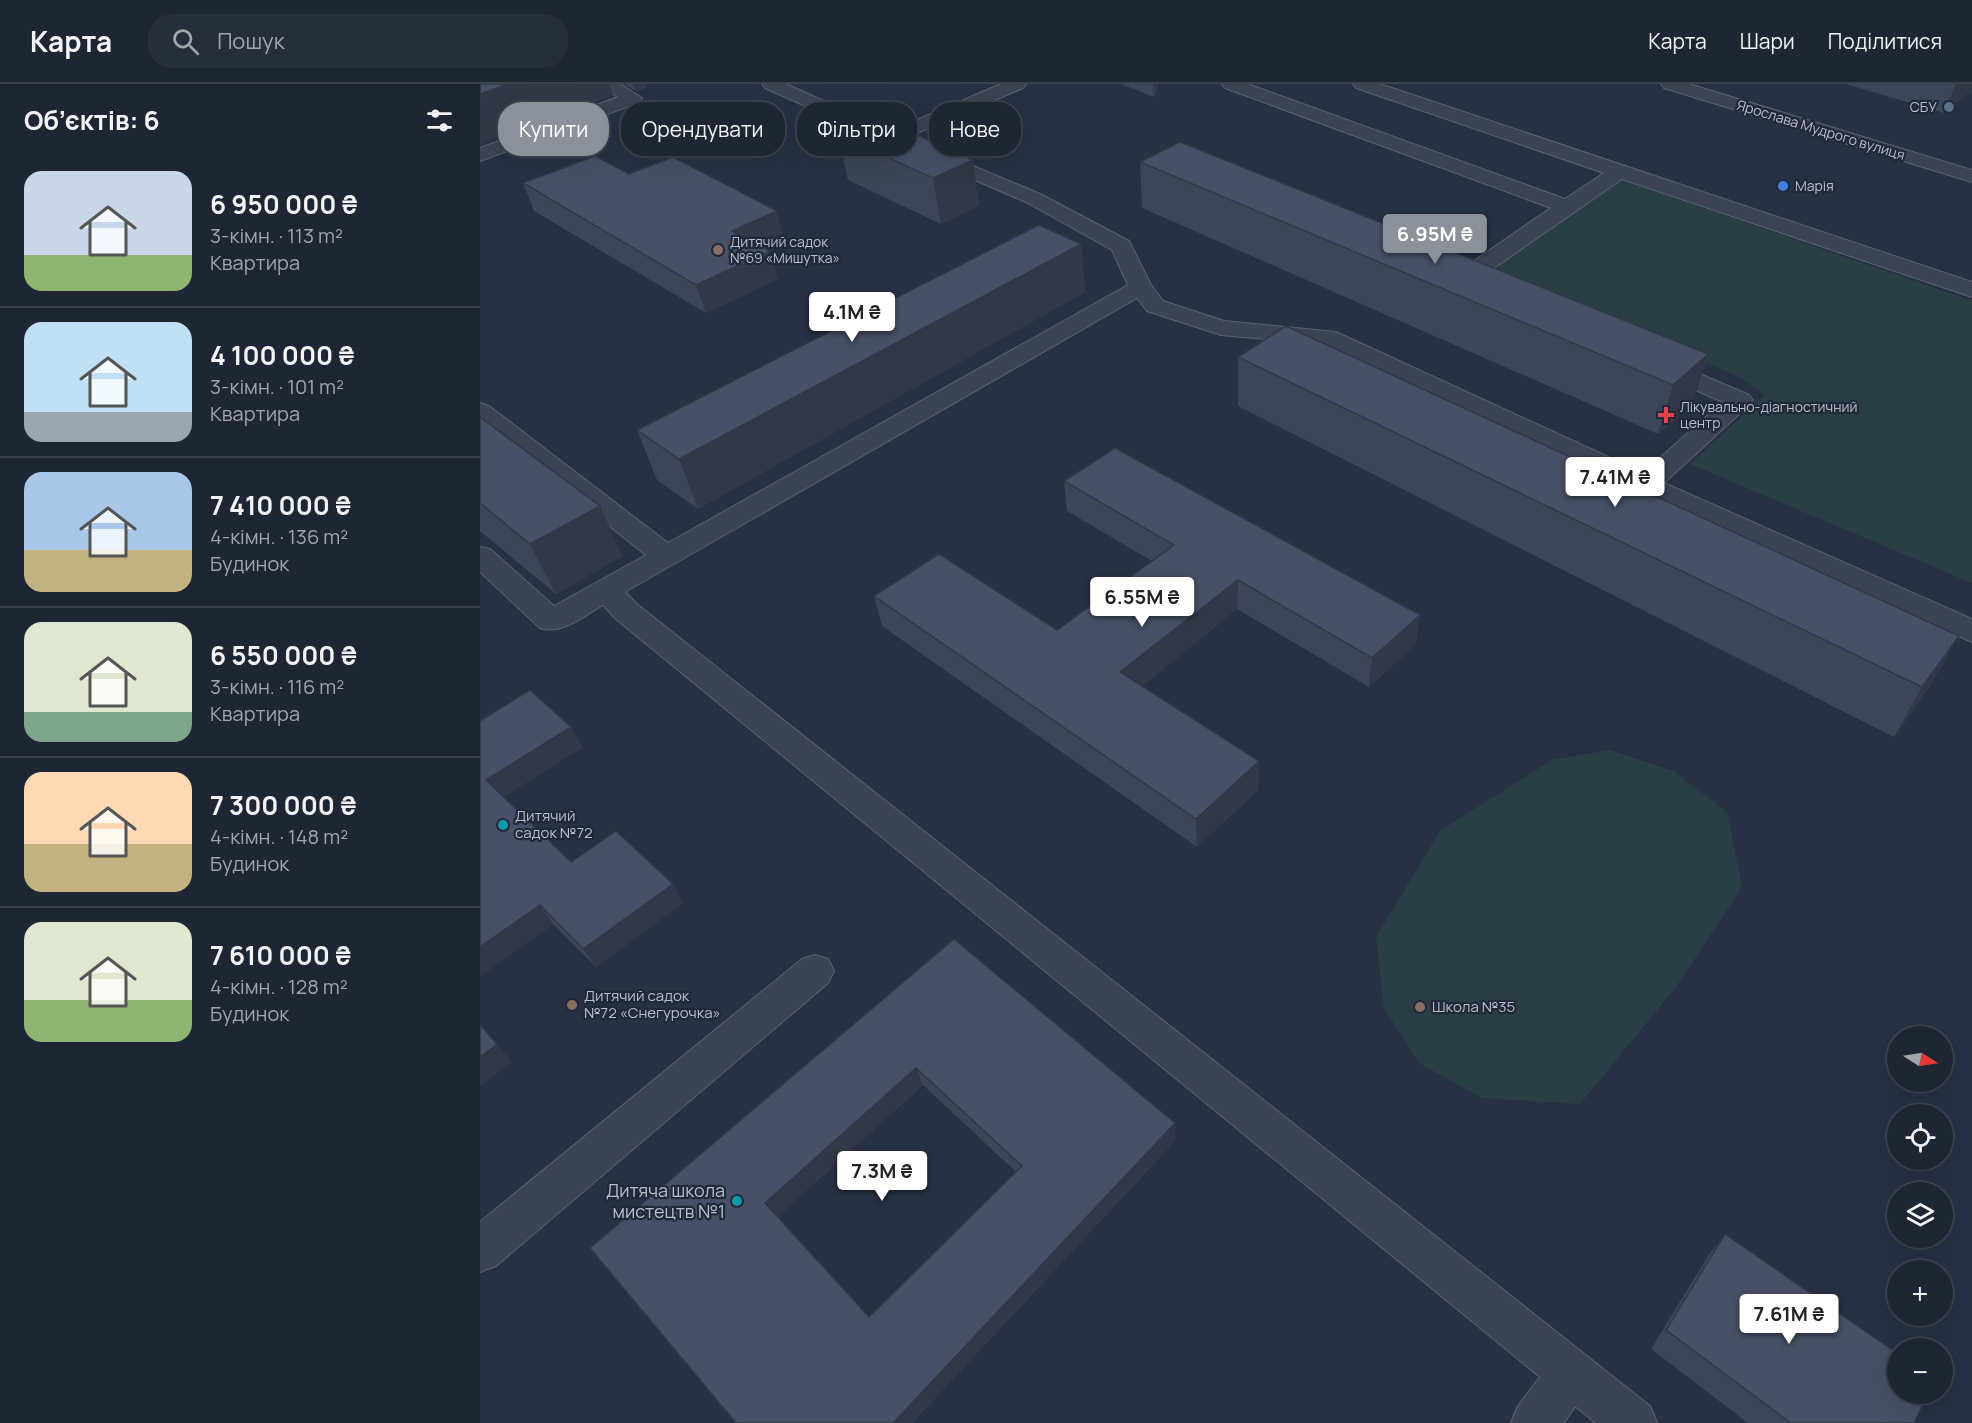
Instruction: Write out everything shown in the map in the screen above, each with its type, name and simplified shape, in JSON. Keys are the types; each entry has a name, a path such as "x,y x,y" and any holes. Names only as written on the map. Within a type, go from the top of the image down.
{"street":[{"path":"480,155 633,98 606,84"},
{"path":"771,84 811,102"},
{"path":"917,127 1017,84"},
{"path":"1231,84 1567,207"},
{"path":"1362,84 1972,290"},
{"name":"Ярослава Мудрого вулиця","path":"1670,84 1971,174"},
{"path":"917,149 1033,198 1121,246 1140,287 1155,306 1221,328 1328,338 1646,485 1972,631"},
{"path":"1460,281 1620,171"},
{"path":"1438,272 1482,290"},
{"path":"480,556 551,621 911,419 1140,287"},
{"path":"1642,358 1740,400 1646,485"},
{"path":"480,411 666,556"},
{"path":"607,591 646,627 1633,1423"},
{"path":"480,1250 815,971"},
{"path":"1535,1423 1571,1373"}],"green space":[{"path":"1620,179 1972,301 1972,583 1690,464 1765,395 1736,375 1485,274"},
{"path":"1610,750 1673,771 1727,812 1742,887 1676,987 1580,1104 1482,1098 1419,1063 1384,1008 1376,937 1440,831 1552,760"}],"building":[{"path":"480,84 509,84 480,94"},
{"path":"917,135 929,140 929,156 964,156 973,160 933,178 884,156 917,156"},
{"path":"1180,142 1708,354 1673,385 1140,162"},
{"path":"595,156 629,174 673,157 777,211 732,231 770,251 696,285 523,183"},
{"path":"1039,225 1081,244 679,459 637,430"},
{"path":"1286,326 1959,636 1922,687 1238,357"},
{"path":"480,417 600,506 530,544 480,503"},
{"path":"1115,448 1420,615 1372,658 1238,580 1120,672 1259,761 1196,819 874,596 939,554 1057,630 1174,545 1064,481"},
{"name":"Дитячий садок №72","path":"530,690 571,727 486,780 571,862 616,831 673,884 583,949 540,905 480,947 480,721"},
{"name":"Дитяча школа мистецтв №1","path":"954,939 1175,1123 893,1423 736,1423 590,1248","holes":["916,1068 1022,1166 869,1317 765,1203"]},
{"path":"480,1025 497,1044 480,1057"},
{"path":"1725,1234 1887,1346 1887,1404 1923,1404 1914,1423 1791,1423 1666,1330"}],"place":[{"name":"СБУ","path":"1949,107"},
{"name":"Марія","path":"1783,186"},
{"name":"Дитячий садок №69 «Мишутка»","path":"718,250"},
{"name":"Лікувально-діагностичний центр","path":"1666,415"},
{"name":"Дитячий садок №72","path":"503,825"},
{"name":"Дитячий садок №72 «Снегурочка»","path":"572,1005"},
{"name":"Школа №35","path":"1420,1007"},
{"name":"Дитяча школа мистецтв №1","path":"737,1201"}]}
